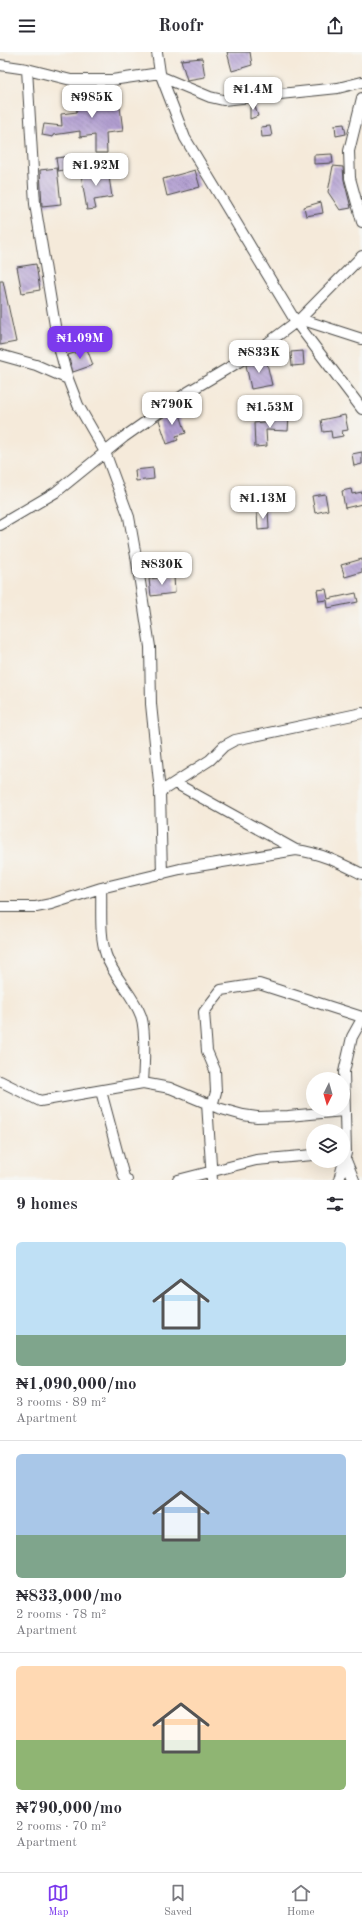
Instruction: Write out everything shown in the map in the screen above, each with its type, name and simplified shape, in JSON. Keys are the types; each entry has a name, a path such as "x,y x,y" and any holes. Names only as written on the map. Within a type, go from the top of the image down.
{"street":[{"path":"157,52 161,75 184,138 298,321 362,409"},
{"path":"0,65 27,69 71,80 112,80 161,75 210,97 223,100 338,88 362,82"},
{"path":"27,69 35,204 58,344 78,405 105,452 129,517 137,562 150,647 151,704 160,792 162,874"},
{"path":"362,98 349,151 350,178 362,222"},
{"path":"0,525 56,492 105,452 188,392 257,352 298,321 362,256"},
{"path":"298,321 362,339"},
{"path":"0,355 36,365 68,378"},
{"path":"160,792 210,760 224,746 235,740 362,713"},
{"path":"175,782 296,850"},
{"path":"0,907 36,907 51,904 101,888 180,869 296,850 313,852 325,856 362,874"},
{"path":"101,888 102,939 105,954 109,964 141,1016 143,1026 143,1083"},
{"path":"212,1175 209,1104 216,1092 215,1070 207,1051 204,1012 221,990 259,984 362,1018 352,1038 344,1072"},
{"path":"0,1082 40,1101 143,1083 170,1088 209,1104 243,1115 257,1117 306,1114"},
{"path":"101,1091 124,1177 127,1180"},
{"path":"178,1180 212,1175 256,1160 306,1156"},
{"path":"339,1180 341,1168"},
{"path":"349,1168 354,1180"}],"building":[{"path":"227,52 250,52 252,65 232,71"},
{"path":"202,58 205,77 187,80 181,60"},
{"path":"118,91 123,131 106,133 107,153 95,153 95,135 80,137 80,131 53,135 53,137 42,135 44,124 62,126 61,114 77,112 75,97"},
{"path":"254,103 258,116 250,119 250,104"},
{"path":"344,124 346,134 336,136 335,125"},
{"path":"270,126 272,136 262,137 261,127"},
{"path":"332,154 333,163 314,164 314,155"},
{"path":"73,156 75,168 58,171 56,158"},
{"path":"333,166 343,167 344,180 351,208 340,210 328,192"},
{"path":"57,168 61,204 42,206 40,170"},
{"path":"108,170 112,197 94,200 96,209 87,210 81,174"},
{"path":"195,170 200,187 167,196 163,179"},
{"path":"321,202 323,213 306,216 304,207"},
{"path":"36,264 40,290 22,293 17,267"},
{"path":"0,281 3,281 16,342 0,345"},
{"path":"87,349 93,365 73,372 68,355"},
{"path":"303,351 304,365 292,366 291,352"},
{"path":"265,355 272,385 251,389 246,365 254,364 254,360"},
{"path":"178,408 186,433 176,436 178,440 167,444 159,420"},
{"path":"272,415 289,416 288,431 266,430 267,446 255,447 254,423 272,421"},
{"path":"345,415 348,430 342,431 343,436 332,438 331,431 323,432 321,420"},
{"path":"362,452 362,464 354,466 352,454"},
{"path":"153,468 154,479 136,481 135,470"},
{"path":"351,489 352,494 362,492 362,504 345,508 342,491"},
{"path":"325,494 328,510 315,513 312,496"},
{"path":"268,510 269,529 258,530 257,511"},
{"path":"362,559 362,572 345,577 341,565"},
{"path":"174,576 175,593 151,596 149,579"},
{"path":"326,589 328,599 356,593 358,602 328,608 327,600 319,601 317,590"}]}
